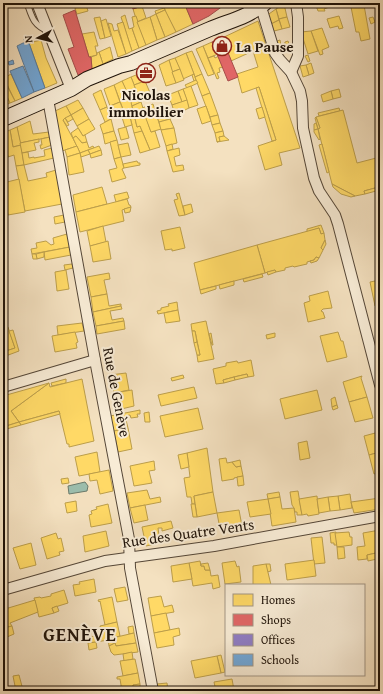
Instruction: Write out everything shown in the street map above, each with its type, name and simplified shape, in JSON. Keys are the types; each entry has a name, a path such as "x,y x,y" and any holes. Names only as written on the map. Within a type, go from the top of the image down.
{"main road":[{"path":"3,119 71,89 89,89 107,80 131,63 212,28 244,7 258,4"}],"street":[{"path":"37,3 71,89"},
{"path":"291,72 298,56 298,17 296,3"},
{"path":"258,4 275,53 291,72 300,91 303,128 314,178 319,190 335,215 338,224 380,385"},
{"name":"Rue de Genève","path":"48,99 129,538 131,576 153,691"},
{"path":"3,387 95,360"},
{"name":"Rue des Quatre Vents","path":"3,590 105,561 214,546 380,516"}],"lane":[{"path":"27,3 33,20 39,28 48,31"}],"shaded area":[{"path":"85,482 88,486 87,491 69,494 68,486"}],"building: Homes":[{"path":"163,3 181,3 182,6 185,5 193,24 176,32 166,13"},
{"path":"315,3 340,3 324,9 325,11 318,11"},
{"path":"284,4 287,17 279,19 276,9"},
{"path":"86,5 88,11 77,14 75,8"},
{"path":"364,5 370,39 361,41 359,32 356,32 351,7"},
{"path":"142,6 146,18 137,22 133,9"},
{"path":"164,8 165,10 156,14 155,11"},
{"path":"276,9 279,20 269,25 266,16"},
{"path":"165,10 176,32 165,37 156,14"},
{"path":"156,14 165,37 157,40 150,17"},
{"path":"125,15 129,29 132,28 139,48 132,51 121,17"},
{"path":"136,16 146,45 139,48 132,28 134,27 132,17"},
{"path":"339,16 343,28 339,29 338,26 330,28 327,19"},
{"path":"100,17 105,38 100,39 94,18"},
{"path":"150,17 157,40 146,45 137,22"},
{"path":"287,17 290,27 282,29 279,19"},
{"path":"373,17 375,22 371,24 369,18"},
{"path":"106,19 111,36 105,38 101,21"},
{"path":"279,20 282,29 270,32 269,25"},
{"path":"258,21 300,148 279,153 282,165 265,170 258,146 276,140 259,87 242,93 237,74 258,67 253,51 231,61 222,38"},
{"path":"123,22 132,51 126,54 117,24"},
{"path":"108,23 112,24 114,31 118,30 126,54 118,57"},
{"path":"322,28 329,47 322,50 323,54 320,55 311,31"},
{"path":"311,31 318,51 308,54 301,32"},
{"path":"94,32 98,46 95,46 97,55 89,57 82,34"},
{"path":"41,40 46,58 57,83 45,88 29,43"},
{"path":"280,40 281,45 285,43 287,51 282,52 277,41"},
{"path":"288,41 291,50 287,51 285,42"},
{"path":"212,42 218,54 208,58 203,46"},
{"path":"203,46 214,74 208,76 196,49"},
{"path":"110,47 113,59 103,64 99,52"},
{"path":"192,51 202,74 195,77 186,53"},
{"path":"99,52 103,64 92,69 91,57 97,55"},
{"path":"186,53 194,74 183,79 175,58"},
{"path":"308,55 310,61 308,62 305,56"},
{"path":"214,56 215,58 219,56 223,67 219,68 220,72 217,73 219,78 217,79 208,58"},
{"path":"175,58 180,69 172,72 169,60"},
{"path":"169,60 176,83 166,86 159,65"},
{"path":"311,63 314,73 309,75 306,65"},
{"path":"306,65 309,75 303,77 300,66"},
{"path":"180,69 184,80 176,83 172,72"},
{"path":"141,73 145,81 134,85 131,77"},
{"path":"11,74 22,98 15,101 4,78"},
{"path":"194,74 196,80 194,81 192,75"},
{"path":"202,74 210,93 202,96 195,77"},
{"path":"131,77 141,102 132,106 122,81"},
{"path":"3,78 15,101 10,103 3,89"},
{"path":"196,80 198,83 187,88 185,85"},
{"path":"122,81 130,98 137,127 140,126 141,132 134,133 128,109 124,112 114,85"},
{"path":"145,81 151,95 140,99 134,85"},
{"path":"114,85 120,102 110,106 104,89"},
{"path":"191,86 198,105 189,108 183,89"},
{"path":"259,87 276,140 272,141 256,88"},
{"path":"183,89 187,100 182,102 178,91"},
{"path":"339,89 341,97 333,99 331,91"},
{"path":"101,90 107,107 100,110 93,94"},
{"path":"178,91 182,102 172,105 168,95"},
{"path":"331,91 333,99 323,102 321,95"},
{"path":"3,93 5,93 10,103 3,106"},
{"path":"210,93 218,115 210,117 202,96"},
{"path":"78,100 83,108 71,115 66,106"},
{"path":"187,100 189,108 175,115 172,105"},
{"path":"120,102 124,112 114,118 110,106"},
{"path":"141,102 151,132 155,131 160,147 150,150 140,126 137,127 132,106"},
{"path":"153,104 161,129 151,132 142,108"},
{"path":"66,106 71,115 63,120 77,146 62,151 55,111"},
{"path":"206,106 211,121 202,124 197,109"},
{"path":"107,107 111,119 105,122 100,110"},
{"path":"262,107 265,117 259,119 256,109"},
{"path":"83,108 89,119 77,126 71,115"},
{"path":"339,108 340,111 319,116 318,113"},
{"path":"128,109 132,125 125,127 121,114"},
{"path":"163,109 164,115 169,114 171,119 159,122 155,111"},
{"path":"343,110 357,163 380,157 380,190 376,191 375,188 364,191 365,194 355,196 332,184 318,129 320,128 316,117"},
{"path":"71,115 73,119 68,122 65,118"},
{"path":"218,115 220,123 212,125 210,117"},
{"path":"316,117 320,128 318,129 315,118"},
{"path":"65,118 69,125 67,126 63,120"},
{"path":"89,119 95,129 83,136 77,126"},
{"path":"111,119 114,131 103,134 100,125"},
{"path":"170,119 174,128 161,130 159,122"},
{"path":"30,121 33,134 49,132 50,137 20,143 17,127"},
{"path":"220,123 223,131 215,133 212,125"},
{"path":"316,123 318,129 314,130 314,124"},
{"path":"17,127 21,145 13,147 10,130"},
{"path":"126,127 129,138 121,140 118,129"},
{"path":"78,128 83,136 85,135 87,142 82,143 76,136 73,138 71,133"},
{"path":"174,128 177,143 166,146 161,130"},
{"path":"318,129 319,140 314,132 314,130"},
{"path":"10,130 13,147 21,145 24,165 16,166 14,155 8,157 3,133"},
{"path":"114,131 117,140 105,144 103,134"},
{"path":"142,131 150,150 140,153 134,133"},
{"path":"223,131 224,136 219,137 220,141 217,142 215,133"},
{"path":"3,133 8,157 3,158"},
{"path":"76,136 82,143 87,142 89,148 93,146 94,148 80,153 73,138"},
{"path":"224,136 229,140 217,142 220,141 219,137"},
{"path":"50,137 52,145 41,149 41,139"},
{"path":"39,139 39,142 34,143 36,150 22,153 20,143"},
{"path":"117,140 121,157 114,159 110,142"},
{"path":"128,143 131,155 121,157 118,145"},
{"path":"172,144 173,149 167,151 166,146"},
{"path":"322,144 329,172 327,173 319,145"},
{"path":"77,146 80,153 67,157 65,150"},
{"path":"99,146 101,150 90,154 88,150"},
{"path":"52,148 54,158 24,165 22,153 28,152 29,158 34,158 45,156 44,150"},
{"path":"179,148 180,155 174,157 176,166 183,165 184,170 173,172 167,151"},
{"path":"88,150 90,154 81,157 80,153"},
{"path":"101,150 102,155 91,158 90,154"},
{"path":"80,153 84,172 69,175 67,157"},
{"path":"121,157 124,168 122,169 126,178 112,182 109,170 117,168 114,159"},
{"path":"137,161 140,165 124,168 123,164"},
{"path":"24,165 28,181 47,177 46,173 56,170 62,204 25,211 16,166"},
{"path":"19,179 25,212 8,215 3,183"},
{"path":"332,184 355,196 351,197 341,194 333,187"},
{"path":"102,187 107,204 76,212 73,195"},
{"path":"375,188 376,191 365,194 364,191"},
{"path":"127,192 129,198 116,202 114,195"},
{"path":"179,193 185,215 179,216 174,200 178,199 176,194"},
{"path":"127,199 131,207 122,210 124,221 80,232 76,212"},
{"path":"191,204 193,212 185,215 183,206"},
{"path":"131,207 130,212 125,213 124,209"},
{"path":"64,215 65,222 55,224 54,217"},
{"path":"321,225 324,233 321,234 319,228 307,232 307,229"},
{"path":"103,226 106,242 90,246 87,231"},
{"path":"180,227 185,248 172,251 172,249 165,250 161,231"},
{"path":"319,228 321,234 324,233 325,240 321,248 323,250 319,258 316,257 314,260 307,262 307,264 285,268 285,270 276,272 275,270 265,273 257,245"},
{"path":"67,234 70,247 32,254 31,249 37,248 36,243 46,241 51,245 54,244 53,238"},
{"path":"325,240 326,244 323,250 321,248"},
{"path":"108,241 111,259 93,262 90,246"},
{"path":"257,245 265,273 200,290 194,263"},
{"path":"70,247 71,255 45,260 44,252"},
{"path":"44,252 44,257 37,259 36,254"},
{"path":"32,254 36,254 37,259 33,259"},
{"path":"316,257 319,258 317,261 311,263 310,261 314,260"},
{"path":"72,264 73,268 65,270 64,265"},
{"path":"66,270 69,289 57,291 55,272"},
{"path":"275,270 276,272 268,275 267,272"},
{"path":"109,273 110,279 104,280 107,294 91,297 87,277"},
{"path":"262,274 263,277 244,282 243,279"},
{"path":"380,280 380,305 375,306 370,282"},
{"path":"234,281 234,285 220,289 219,285"},
{"path":"216,286 216,289 201,294 200,290"},
{"path":"328,291 332,308 323,309 321,311 323,312 325,318 308,322 304,303 310,301 309,296"},
{"path":"107,294 109,306 121,304 121,306 93,312 91,297"},
{"path":"177,302 178,310 158,314 157,311 161,310 161,308 169,306 168,304"},
{"path":"121,306 122,309 110,311 112,320 123,318 124,321 96,326 93,312"},
{"path":"178,310 180,321 166,323 164,313"},
{"path":"124,321 125,329 97,334 96,326"},
{"path":"206,321 214,359 198,362 197,355 200,355 195,331 192,331 191,324"},
{"path":"82,323 84,331 58,335 57,326"},
{"path":"8,327 15,348 3,352 3,328"},
{"path":"13,330 19,351 3,357 3,352 15,348 9,331"},
{"path":"192,331 195,331 197,342 194,343"},
{"path":"75,332 78,342 76,343 77,348 55,352 52,336"},
{"path":"338,332 341,341 343,341 347,357 327,362 320,336"},
{"path":"211,333 213,345 209,334"},
{"path":"275,333 275,337 267,339 266,335"},
{"path":"197,342 200,355 197,355 194,343"},
{"path":"251,360 254,376 248,377 247,374 223,380 224,383 216,384 213,369 226,366 226,363 237,361 238,363"},
{"path":"126,373 129,390 114,393 110,375"},
{"path":"247,374 248,377 235,380 234,377"},
{"path":"183,375 184,378 172,381 171,378"},
{"path":"362,376 361,378 367,397 349,402 343,382"},
{"path":"234,377 235,380 224,383 223,380"},
{"path":"66,379 66,383 52,386 51,383"},
{"path":"82,379 94,441 69,447 59,411 19,422 11,411 49,383 50,387"},
{"path":"49,383 11,411 19,422 3,427 3,396"},
{"path":"194,387 197,398 161,406 158,395"},
{"path":"132,390 134,406 117,410 114,393"},
{"path":"317,390 322,410 285,419 280,399"},
{"path":"335,397 337,405 332,407 331,399"},
{"path":"367,397 373,418 355,422 349,402"},
{"path":"337,405 338,408 333,410 332,407"},
{"path":"198,408 203,429 165,437 160,416"},
{"path":"140,410 140,414 137,414 138,417 131,418 130,415 125,416 128,428 114,431 110,416"},
{"path":"59,411 60,414 21,425 19,422"},
{"path":"149,412 150,422 145,422 144,413"},
{"path":"19,422 21,425 3,430 3,427"},
{"path":"128,428 132,449 118,452 114,431"},
{"path":"379,432 380,452 369,455 364,436"},
{"path":"307,441 310,458 300,460 298,443"},
{"path":"207,448 213,492 194,496 195,504 192,504 191,497 187,497 184,478 190,477 187,453"},
{"path":"97,452 100,472 79,476 75,457"},
{"path":"380,452 380,472 374,474 369,455"},
{"path":"187,453 189,467 181,469 178,455"},
{"path":"226,458 227,463 232,462 236,467 241,466 243,476 222,481 219,459"},
{"path":"240,460 241,466 236,467 232,462"},
{"path":"154,461 155,470 149,471 152,483 134,486 130,466"},
{"path":"109,470 113,491 100,494 97,480 90,481 89,474"},
{"path":"243,476 244,485 238,486 237,477"},
{"path":"68,478 69,483 62,484 61,479"},
{"path":"147,490 150,499 160,497 161,502 130,508 127,493"},
{"path":"298,491 302,515 297,515 297,512 295,512 292,505 290,492"},
{"path":"213,492 217,513 197,517 194,496"},
{"path":"279,492 280,497 268,499 267,494"},
{"path":"350,494 352,508 340,510 338,496"},
{"path":"317,496 319,514 308,516 307,514 302,515 299,499"},
{"path":"338,496 340,510 330,511 328,497"},
{"path":"280,497 282,509 294,508 296,522 272,526 268,499"},
{"path":"328,497 330,511 319,513 317,499"},
{"path":"380,498 380,509 354,513 351,502"},
{"path":"268,499 271,514 250,517 247,502"},
{"path":"76,501 77,511 67,513 65,503"},
{"path":"108,504 112,523 91,527 89,515 92,514 91,511 97,509 96,507"},
{"path":"191,504 195,504 197,517 193,517"},
{"path":"145,505 148,520 134,523 130,508"},
{"path":"239,510 242,526 220,529 217,513"},
{"path":"171,521 173,528 162,531 162,528 158,528 160,543 146,546 142,527"},
{"path":"380,530 380,559 377,559 376,553 367,555 367,559 358,560 357,547 365,546 363,533"},
{"path":"106,531 109,546 85,552 83,536"},
{"path":"336,532 337,545 334,545 334,543 331,543 330,533"},
{"path":"349,532 350,537 352,537 352,545 337,547 335,533"},
{"path":"56,533 58,539 61,538 64,551 59,552 60,555 47,559 41,538"},
{"path":"322,537 325,563 314,564 311,538"},
{"path":"31,543 36,565 20,569 13,548"},
{"path":"337,547 344,547 345,558 338,559"},
{"path":"376,553 377,559 368,561 367,555"},
{"path":"314,560 316,576 287,580 285,564"},
{"path":"3,561 6,573 3,574"},
{"path":"200,561 201,566 204,566 205,570 210,570 211,576 218,575 220,587 213,589 212,583 193,586 189,563"},
{"path":"235,561 237,567 239,566 241,582 225,584 222,563"},
{"path":"189,563 192,579 173,582 171,566"},
{"path":"208,563 210,570 205,570 204,566 201,566 201,564"},
{"path":"266,564 270,564 271,571 267,572"},
{"path":"266,564 271,584 253,584 253,566"},
{"path":"94,579 96,592 75,596 73,585 80,584 79,582"},
{"path":"125,587 128,600 117,602 114,589"},
{"path":"64,590 68,603 52,608 54,613 39,617 34,598 51,596 51,594"},
{"path":"161,596 164,607 172,605 174,612 151,616 148,598"},
{"path":"112,597 117,622 105,625 100,601 99,602 98,600"},
{"path":"35,600 38,612 10,623 12,626 4,628 3,611 6,610 5,609"},
{"path":"57,606 59,611 54,613 52,608"},
{"path":"166,613 170,630 154,633 151,616"},
{"path":"117,622 120,636 90,643 89,637 102,635 100,626"},
{"path":"12,626 14,634 7,637 4,628"},
{"path":"133,626 134,633 129,634 128,627"},
{"path":"179,628 180,635 173,637 174,645 157,648 154,633"},
{"path":"134,633 136,643 116,646 115,643 109,646 108,639"},
{"path":"96,642 97,648 89,650 88,643"},
{"path":"115,643 116,646 136,643 138,652 114,655 109,646"},
{"path":"132,652 133,659 124,661 123,654"},
{"path":"221,655 225,672 221,673 217,656"},
{"path":"217,656 221,673 195,678 191,661"},
{"path":"135,659 138,673 123,676 120,661"},
{"path":"138,673 140,684 133,685 134,690 122,691 120,679 117,679 117,677"},
{"path":"19,675 23,690 16,691 13,676"},
{"path":"232,679 234,690 216,691 214,682"},
{"path":"167,683 168,691 159,691 157,684"},
{"path":"140,684 140,689 134,690 133,685"}],"building: Shops":[{"path":"131,3 141,3 142,6 133,9"},
{"path":"181,3 227,3 209,16 193,24 185,5 182,6"},
{"path":"75,10 89,57 91,57 92,69 78,75 68,49 74,47 63,15"},
{"path":"222,38 238,77 228,81 212,42"}],"building: Offices":[{"path":"148,70 152,79 146,81 141,73"}],"building: Schools":[{"path":"28,38 29,43 25,43 24,39"},
{"path":"23,43 29,43 45,88 34,92 17,46"},
{"path":"13,60 14,64 9,65 8,62"},
{"path":"23,66 34,92 22,98 10,71"}],"place":[{"name":"La Pause","path":"222,46"},
{"name":"Nicolas immobilier","path":"146,73"}],"district":[{"name":"GENÈVE","path":"80,634"}]}
